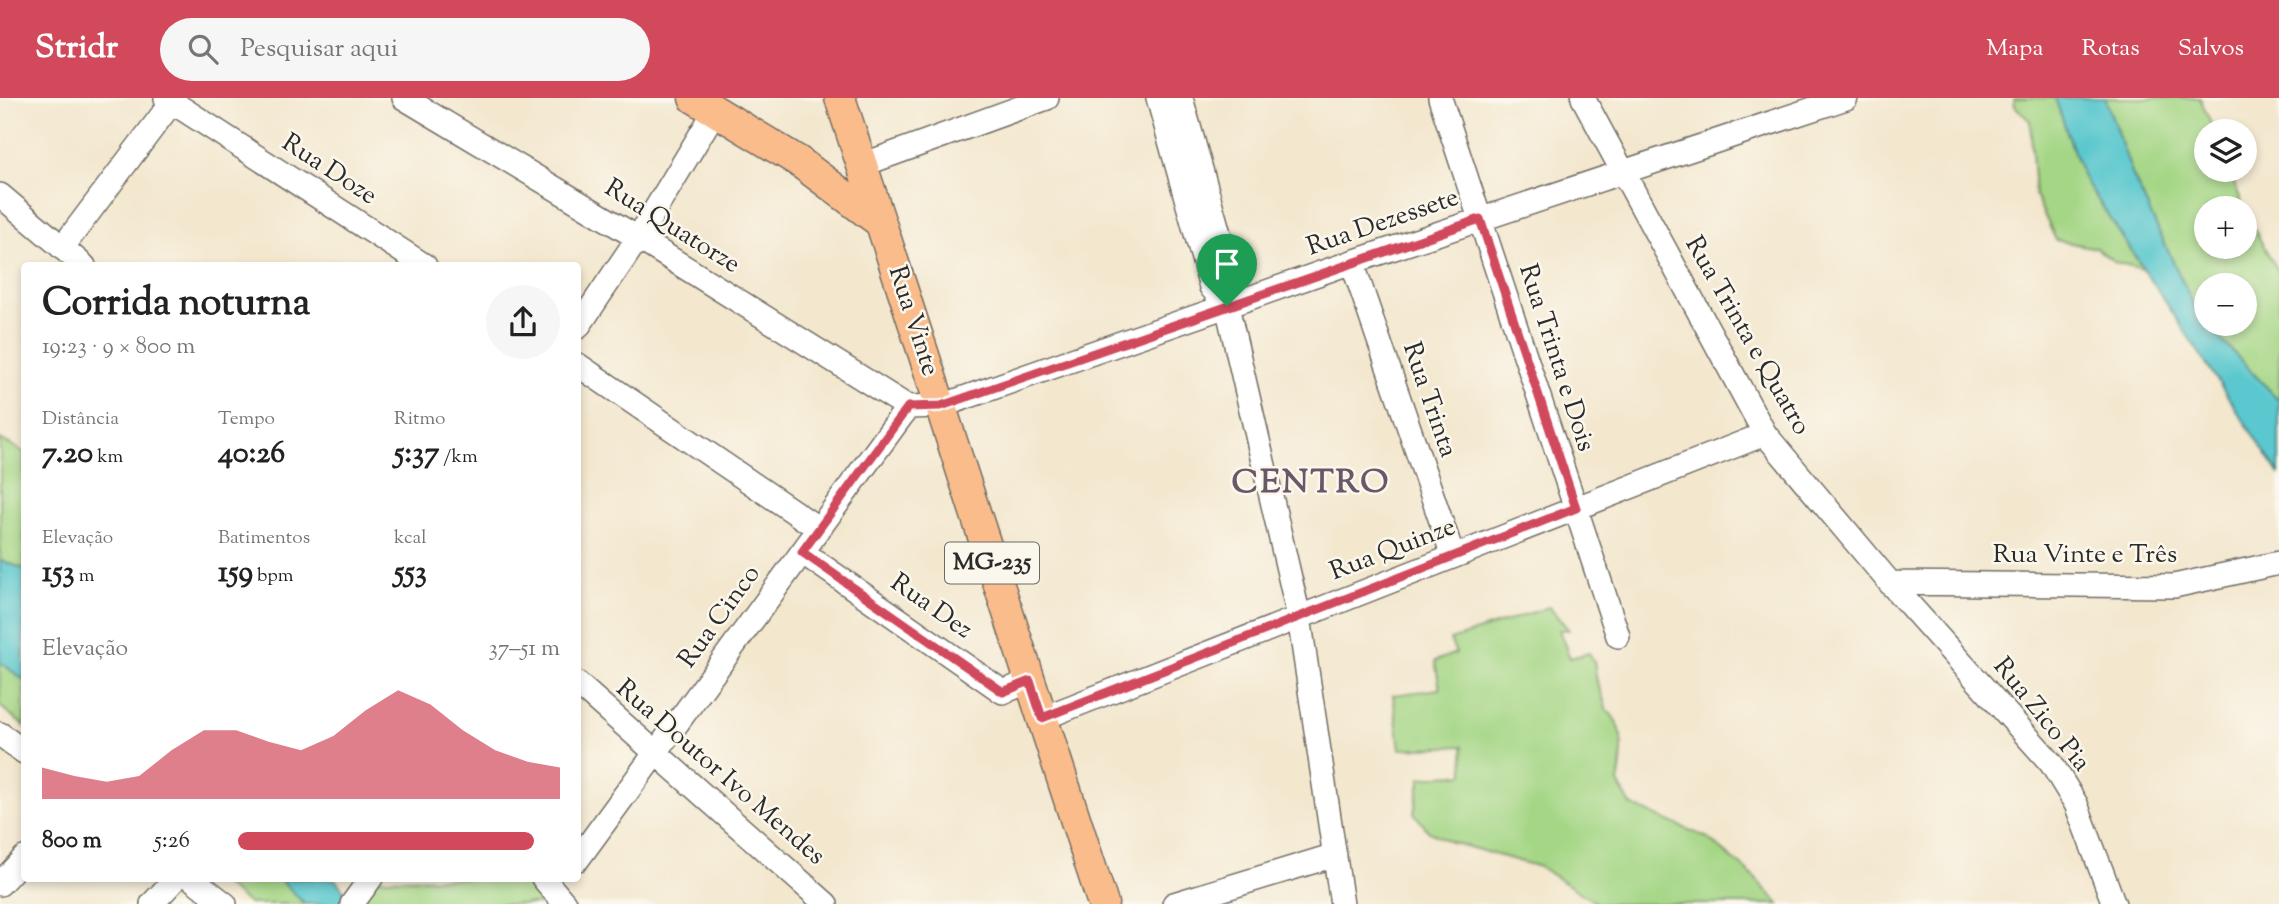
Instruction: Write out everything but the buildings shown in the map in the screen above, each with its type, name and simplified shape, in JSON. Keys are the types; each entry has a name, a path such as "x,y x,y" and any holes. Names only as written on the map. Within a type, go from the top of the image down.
{"main road":[{"name":"Rua Vinte","path":"840,98 1103,904"},
{"path":"705,104 798,161 881,223"},
{"path":"798,161 829,167 862,165"}],"street":[{"name":"Rua Quatorze","path":"404,98 638,238 908,407"},
{"path":"862,165 1047,98"},
{"path":"1158,98 1211,286 1227,306"},
{"path":"1181,98 1232,280 1227,306 1300,617 1342,904"},
{"name":"Rua Trinta e Dois","path":"1440,98 1619,636"},
{"name":"Rua Trinta e Quatro","path":"1583,98 1765,434 1890,583"},
{"name":"Rua Dezessete","path":"908,407 941,406 1352,262 1846,98"},
{"path":"62,248 171,99"},
{"name":"Rua Doze","path":"171,99 419,262"},
{"path":"581,323 638,238 705,104"},
{"path":"0,195 79,262"},
{"name":"Rua Trinta","path":"1352,262 1453,556"},
{"path":"581,367 819,528"},
{"name":"Rua Cinco","path":"581,855 908,407"},
{"name":"Rua Quinze","path":"1042,718 1765,434"},
{"name":"Rua Dez","path":"802,552 1003,692 1030,681"},
{"name":"Rua Vinte e Três","path":"1890,583 2174,586 2279,563"},
{"name":"Rua Zico Pia","path":"1890,583 2051,763 2076,804 2114,904"},
{"name":"Rua Doutor Ivo Mendes","path":"581,687 826,904"},
{"path":"0,734 21,750"},
{"path":"1174,904 1335,855"},
{"path":"0,884 21,861"},
{"path":"152,904 172,882"},
{"path":"196,882 225,904"},
{"path":"352,904 368,882"}],"green space":[{"path":"2014,98 2055,98 2083,177 2143,269 2115,262 2096,248 2056,240 2035,195 2030,121 2015,106"},
{"path":"2105,98 2200,98 2209,119 2194,119 2194,182 2234,182 2239,196 2194,196 2194,259 2257,259 2257,234 2279,273 2279,400 2217,336 2257,336 2257,273 2194,273 2194,306 2133,176"},
{"path":"0,439 21,450 21,568 0,560"},
{"path":"1549,607 1569,630 1559,630 1570,658 1589,653 1593,661 1606,709 1613,716 1620,733 1622,753 1618,783 1631,805 1708,838 1751,874 1779,904 1598,904 1540,867 1451,842 1429,832 1414,813 1421,778 1464,774 1463,746 1400,749 1393,695 1440,689 1435,661 1456,653 1450,640"},
{"path":"0,662 21,678 21,724 0,706"},
{"path":"221,882 282,882 305,904 249,904"},
{"path":"371,882 537,882 557,904 354,904"}],"water":[{"path":"2055,98 2105,98 2133,176 2194,306 2194,336 2217,336 2279,400 2279,474 2083,177"},
{"path":"0,560 21,568 21,678 0,662"},
{"path":"283,882 337,882 354,904 305,904"}],"district":[{"name":"CENTRO","path":"1311,484"}],"route":[{"path":"1480,219 1576,508 1042,718 1030,681 1003,692 802,552 908,407 941,406 1227,306 1480,219"}]}
